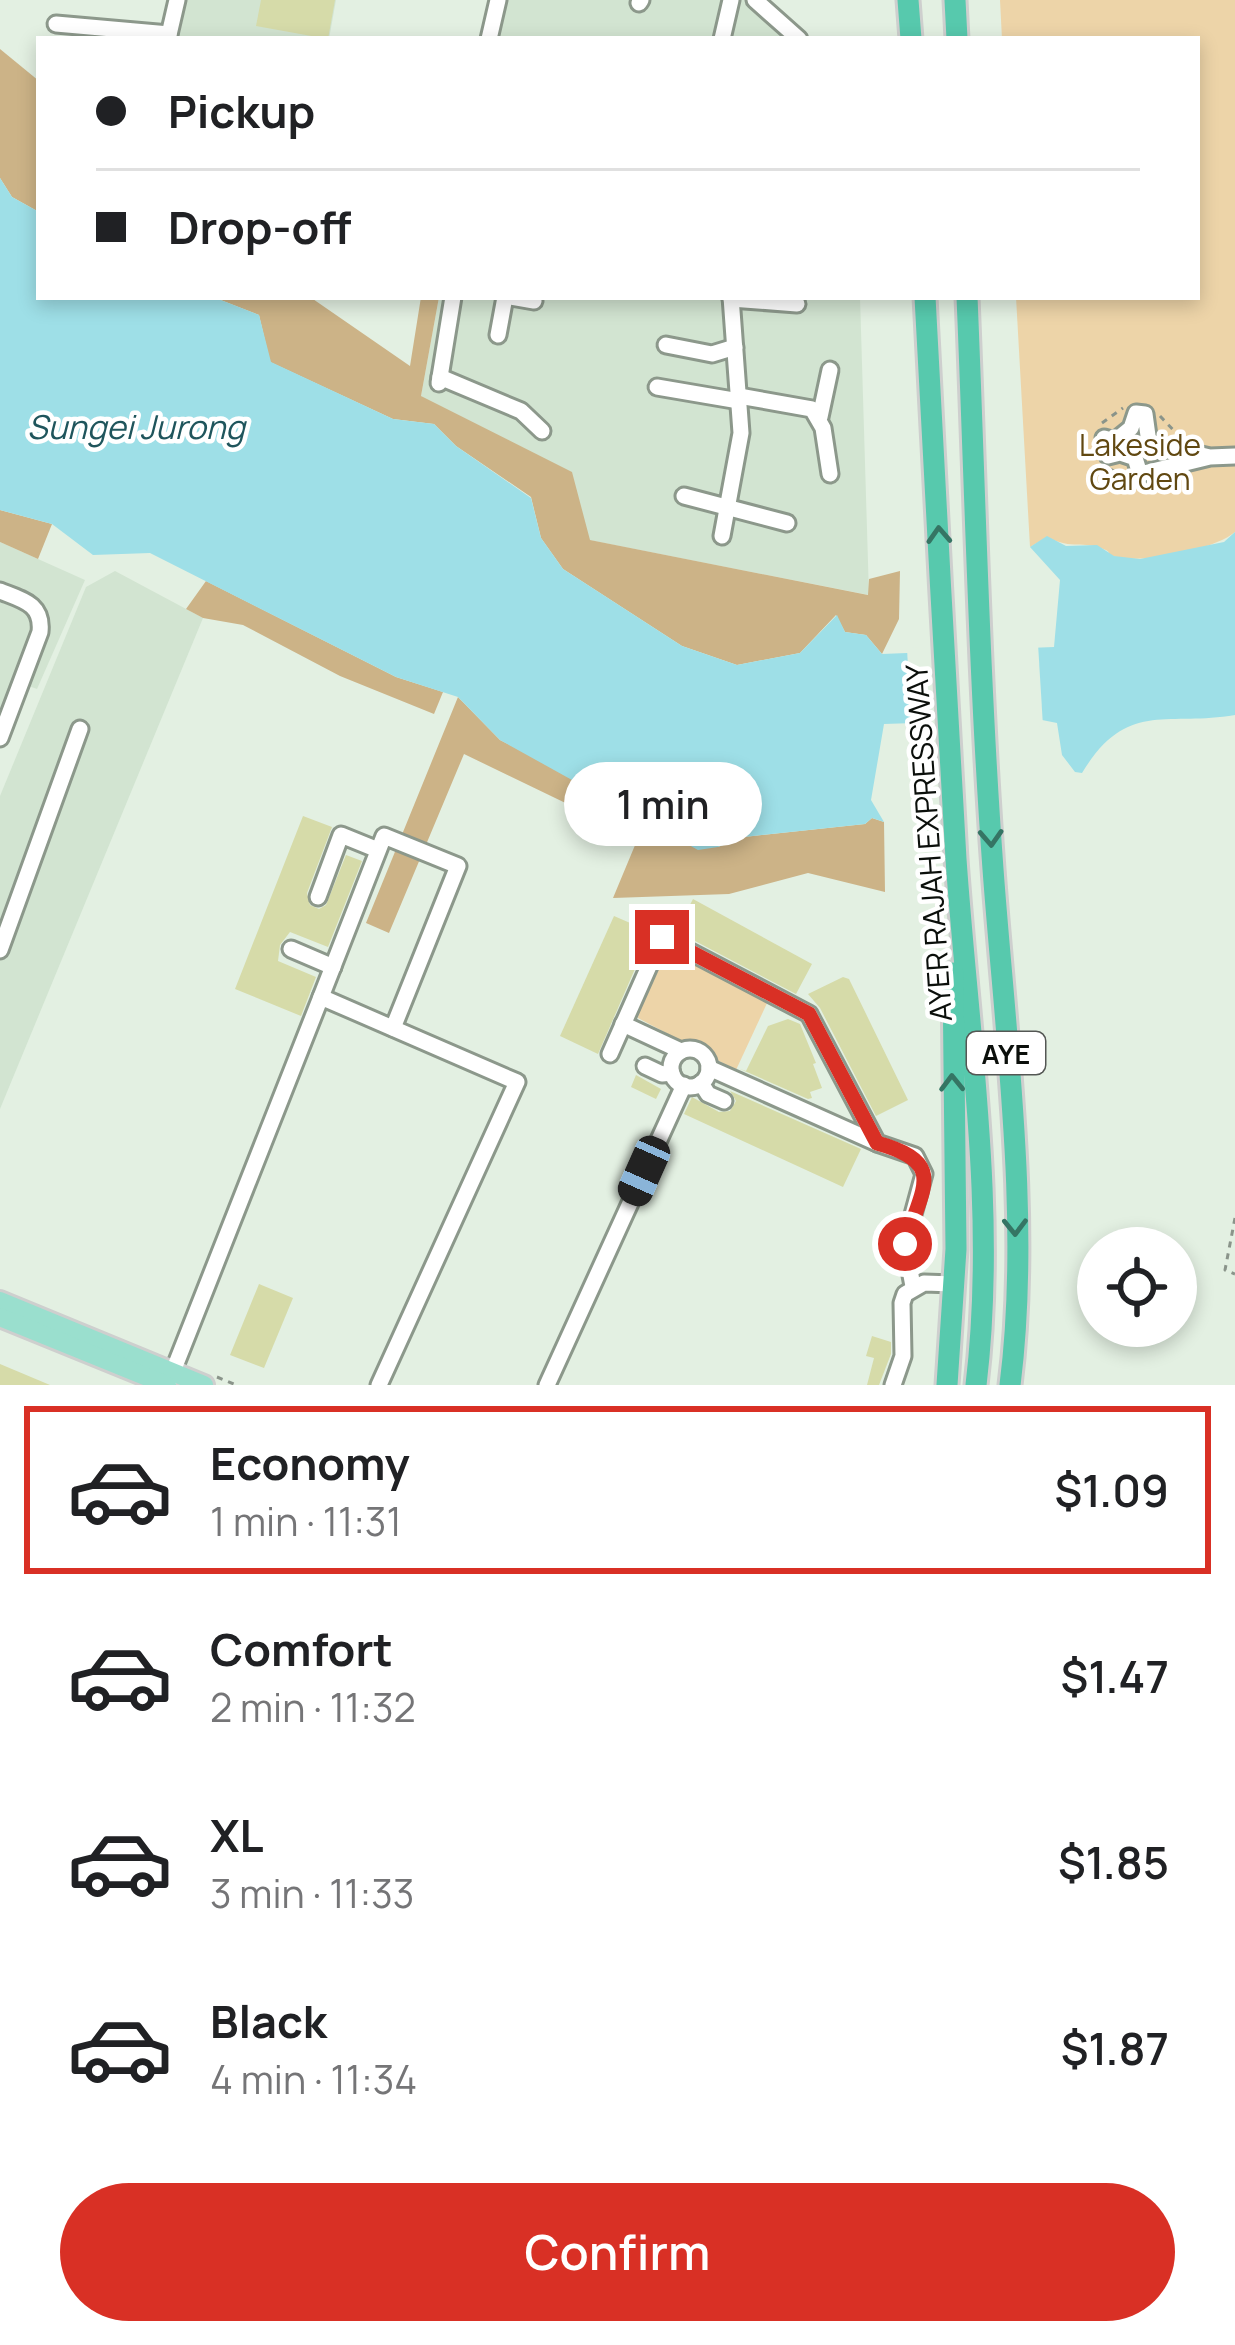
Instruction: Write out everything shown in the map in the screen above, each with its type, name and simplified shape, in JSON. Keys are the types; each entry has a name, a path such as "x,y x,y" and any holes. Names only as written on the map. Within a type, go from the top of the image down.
{"highway":[{"path":"908,0 910,36"},
{"path":"955,0 957,36"},
{"name":"AYER RAJAH EXPRESSWAY","path":"925,300 956,859 980,1167 983,1330 976,1385"},
{"name":"AYER RAJAH EXPRESSWAY","path":"967,300 985,721 1014,1169 1017,1334 1010,1385"},
{"path":"947,1385 953,1284 956,859"}],"main road":[{"path":"0,1301 181,1380"},
{"path":"0,1317 181,1380"}],"street":[{"path":"56,24 169,36 177,0"},
{"path":"490,36 498,0"},
{"path":"723,36 731,0"},
{"path":"754,0 796,36"},
{"path":"452,300 439,381 521,410 542,430"},
{"path":"498,335 507,300"},
{"path":"524,300 534,302"},
{"path":"722,536 741,433 731,300"},
{"path":"753,300 797,304"},
{"path":"666,345 712,354 735,347"},
{"path":"830,370 820,417 830,474"},
{"path":"657,387 812,409 820,417"},
{"path":"1210,457 1140,474 1129,454 1108,456 1104,438 1115,441 1131,428 1136,413 1145,415 1149,443 1210,457 1235,457"},
{"path":"684,496 787,523"},
{"path":"0,590 32,604 41,619 0,738"},
{"path":"0,950 80,729"},
{"path":"318,897 341,835 379,850"},
{"path":"181,1380 384,836 458,866 393,1028"},
{"path":"610,1054 662,937 809,1014 877,1143"},
{"path":"291,949 332,967"},
{"path":"321,998 517,1082 379,1385"},
{"path":"623,1024 681,1051 700,1051 708,1094 724,1101"},
{"path":"547,1385 678,1079 674,1059 681,1051"},
{"path":"645,1066 678,1079 705,1076 915,1156 924,1174 905,1244 913,1286 902,1303 903,1356 893,1385"},
{"path":"913,1286 953,1284"}],"path":[{"path":"1235,1218 1225,1270 1235,1274"}],"shaded area":[{"path":"186,0 336,0 330,36 180,36"},
{"path":"494,0 744,0 790,36 488,36"},
{"path":"0,49 36,79 36,210 12,197 0,178"},
{"path":"221,300 314,300 410,366 421,300 438,300 421,396 572,472 590,540 868,595 869,579 900,571 899,619 882,654 866,635 845,632 836,615 800,653 737,665 682,646 563,569 541,538 531,497 456,446 434,424 393,419 270,362 259,315"},
{"path":"438,300 860,300 869,595 589,540 421,396"},
{"path":"0,510 52,524 38,559 0,542"},
{"path":"0,542 85,580 37,689 15,681 0,719"},
{"path":"115,571 203,618 0,1109 0,796 86,587"},
{"path":"206,581 396,677 443,692 434,714 340,676 243,625 203,618 186,609"},
{"path":"458,697 500,740 718,847 744,837 865,824 872,818 884,822 885,892 808,873 729,894 613,898 638,838 464,754 389,933 366,923"}],"green space":[{"name":"Lakeside Garden","path":"1000,0 1235,0 1235,532 1226,538 1179,554 1129,559 1095,546 1047,537 1030,547 1016,300 1200,300 1200,36 1002,36"},
{"path":"671,952 768,1001 736,1070 638,1018 648,980"}],"water":[{"name":"Sungei Jurong","path":"0,178 12,197 36,210 36,300 221,300 259,315 271,362 393,419 434,424 456,446 531,498 541,538 563,569 682,646 737,665 800,653 837,615 845,632 866,635 882,654 1054,647 1060,580 1030,547 1047,536 1066,546 1097,545 1114,556 1140,559 1224,542 1235,532 1235,715 1132,725 1115,734 1082,773 1075,772 1062,755 1057,723 1037,719 884,724 871,800 884,822 872,818 865,824 744,837 698,850 500,740 458,697 396,677 150,553 93,555 52,524 0,510"}],"pier":[{"path":"1038,644 1043,726 911,729 907,648"}],"building":[{"path":"261,0 335,0 329,36 256,26"},
{"path":"303,816 332,827 307,893 310,905 319,909 326,905 346,855 362,861 328,947 290,932 280,945 278,961 316,977 301,1016 235,989"},
{"path":"693,899 812,964 796,994 676,931"},
{"path":"614,916 651,932 598,1054 560,1036"},
{"path":"843,977 849,979 908,1100 876,1116 820,1008 808,994"},
{"path":"788,1019 800,1024 816,1063 822,1088 810,1092 812,1098 740,1069 746,1071 768,1026"},
{"path":"636,1075 661,1089 656,1099 631,1087"},
{"path":"730,1091 861,1149 843,1187 684,1114 692,1097 719,1112 730,1111 736,1101"},
{"path":"259,1284 293,1298 264,1368 230,1355"},
{"path":"872,1336 891,1342 879,1385 867,1385 874,1358 866,1356"},
{"path":"0,1364 50,1385 0,1385"}],"route":[{"path":"662,937 809,1014 877,1143 915,1156 921,1163 923,1185 905,1244"}]}
